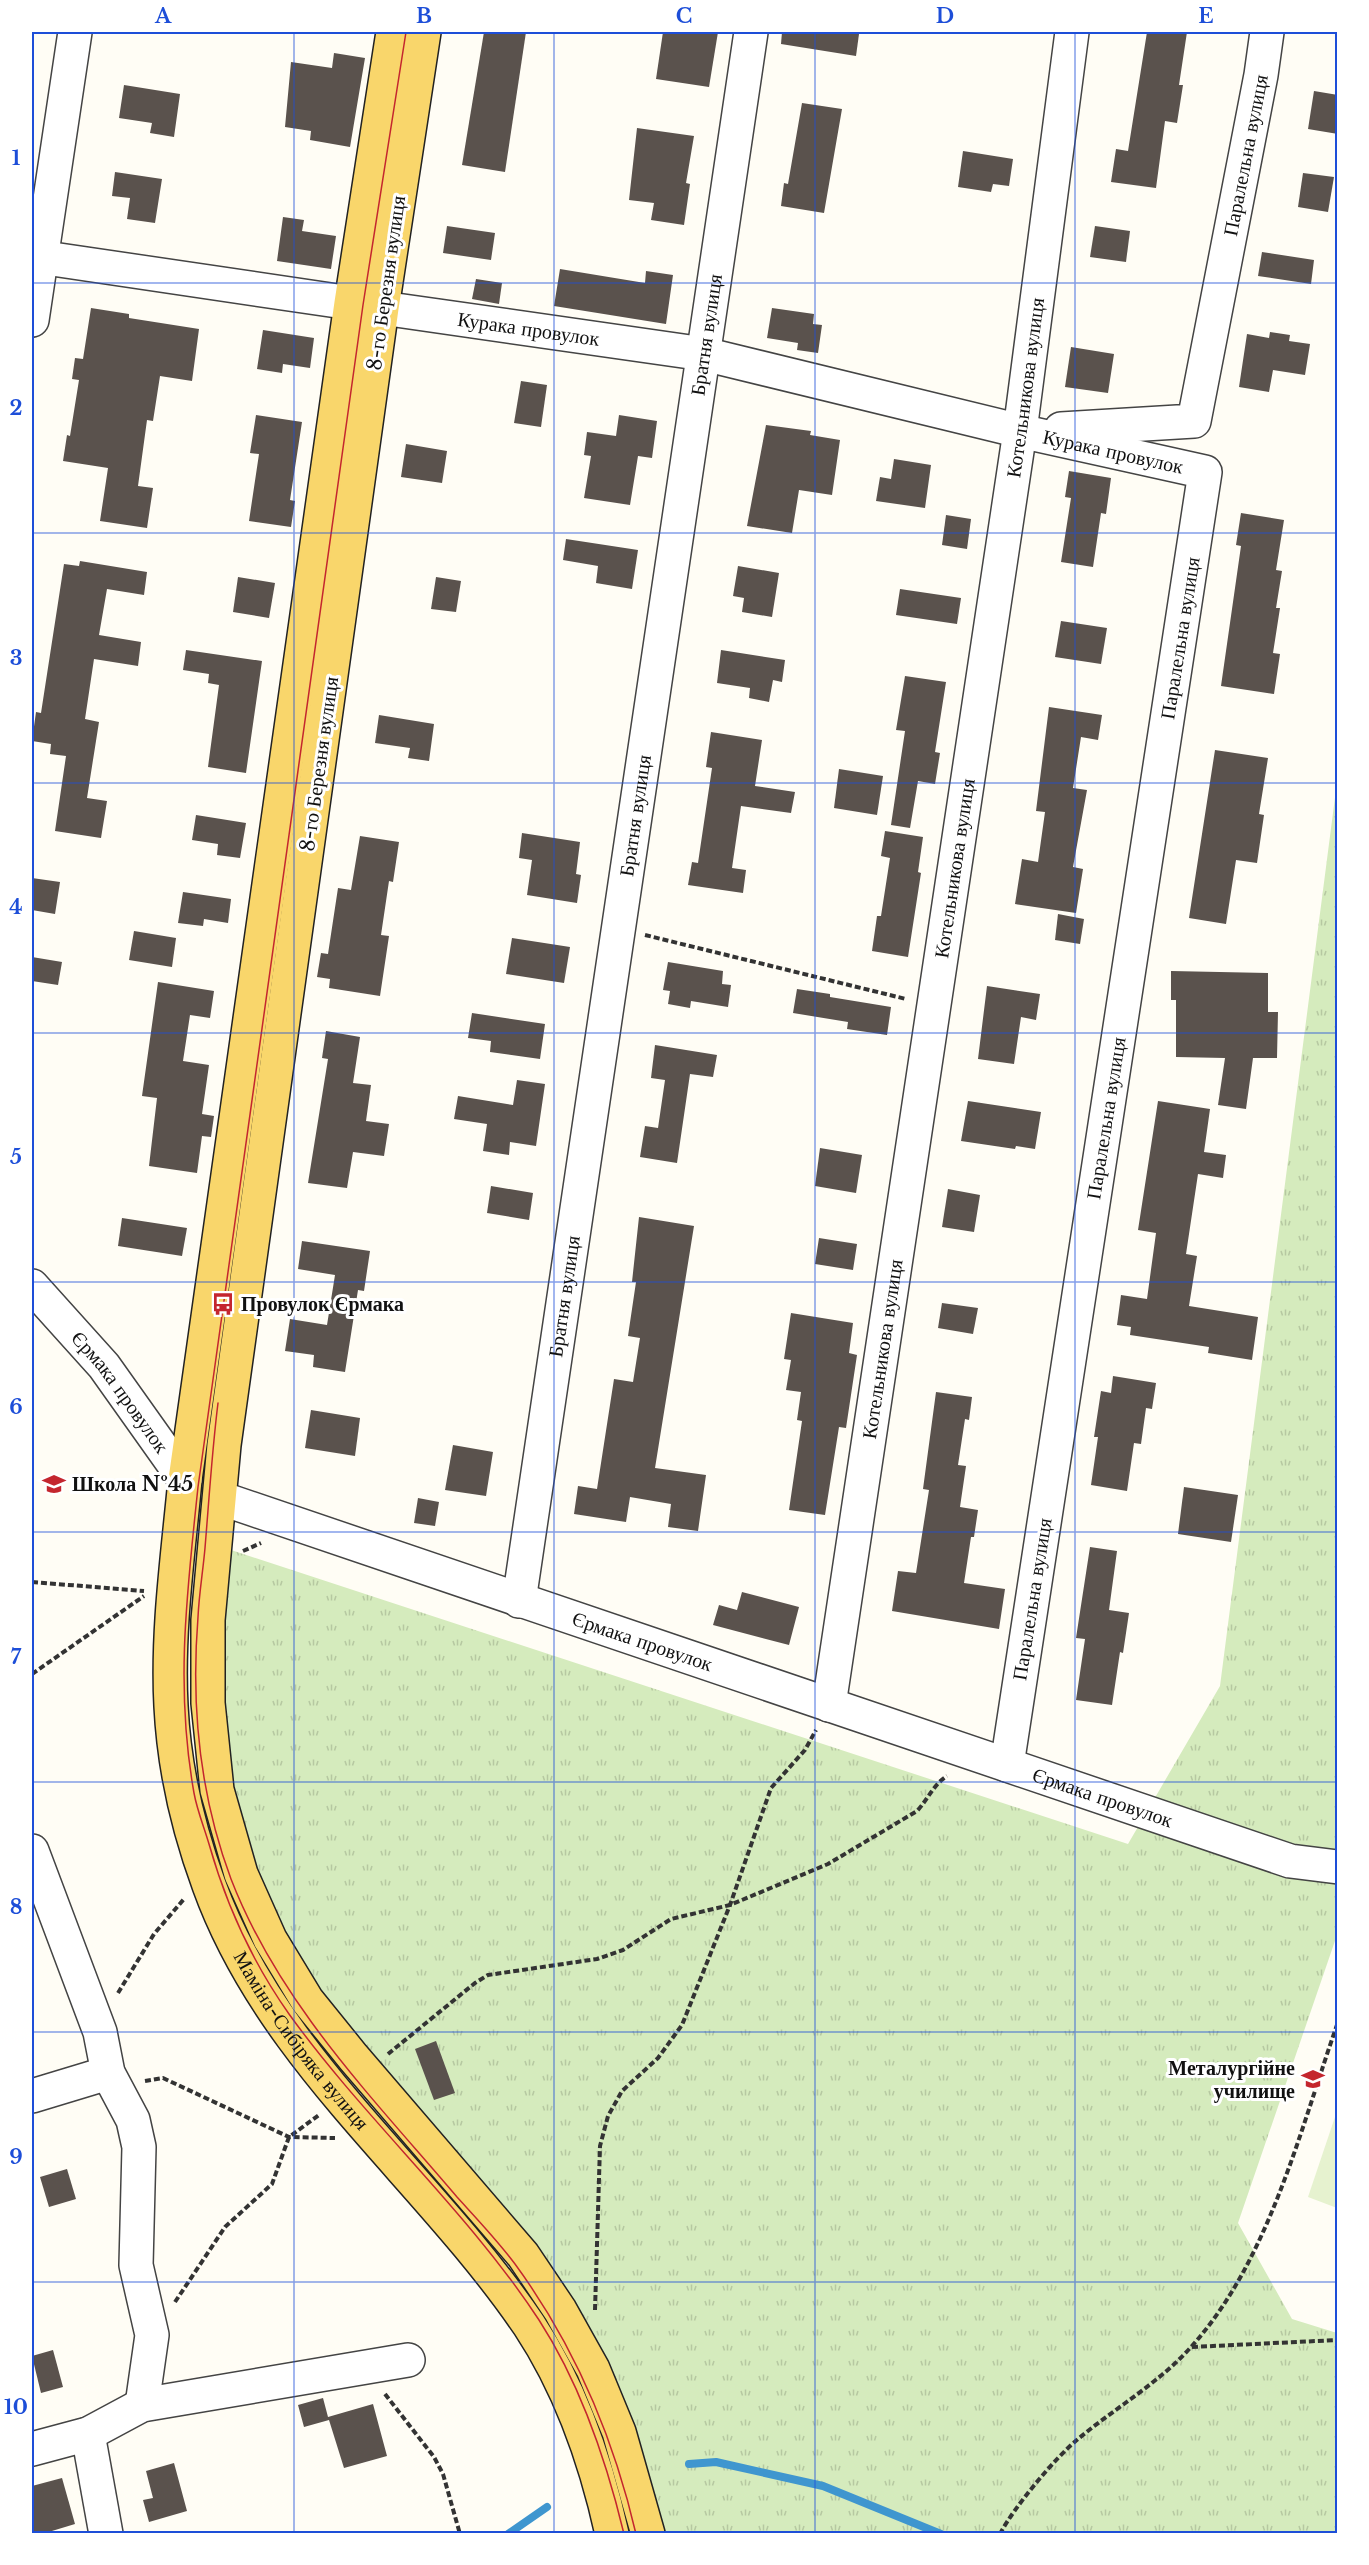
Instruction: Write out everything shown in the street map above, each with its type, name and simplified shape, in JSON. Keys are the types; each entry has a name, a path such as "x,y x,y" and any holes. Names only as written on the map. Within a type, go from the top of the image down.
{"main road":[{"name":"8-го Березня вулиця","path":"220,1498 226,1433 367,305 393,32"},
{"name":"8-го Березня вулиця","path":"185,1480 367,305 424,32"},
{"name":"Єрмака провулок","path":"185,1480 220,1498"},
{"name":"Маміна-Сибіряка вулиця","path":"185,1480 172,1614 171,1706 183,1797 209,1886 240,1954 279,2019 341,2099 494,2276 531,2328 562,2384 587,2444 612,2534"},
{"name":"Маміна-Сибіряка вулиця","path":"220,1498 206,1649 208,1703 217,1790 241,1874 270,1939 307,2000 523,2255 560,2310 593,2369 619,2432 648,2534"}],"street":[{"path":"32,320 36,257 75,32"},
{"name":"Братня вулиця","path":"519,1601 752,32"},
{"name":"Котельникова вулиця","path":"829,1705 1020,431 1072,32"},
{"name":"Паралельна вулиця","path":"1194,421 1261,75 1267,32"},
{"name":"Курака провулок","path":"36,257 704,354 1020,431 1205,472"},
{"name":"Курака провулок","path":"1020,431 1194,421"},
{"name":"Паралельна вулиця","path":"992,1760 1205,472"},
{"name":"Єрмака провулок","path":"32,1286 104,1366 185,1480"},
{"name":"Єрмака провулок","path":"220,1498 1290,1861 1338,1866"},
{"path":"32,1851 100,2032 108,2073 133,2120 139,2147 136,2265 152,2335 142,2405"},
{"path":"32,2096 108,2073"},
{"path":"32,2449 88,2434 142,2405 408,2360"},
{"path":"88,2434 106,2534"}],"path":[{"path":"618,929 934,1006"},
{"path":"32,1582 151,1592 32,1674"},
{"path":"595,2310 600,2146 608,2116 622,2091 658,2058 681,2025 730,1905 771,1788 805,1750 829,1705"},
{"path":"366,2072 475,1983 488,1975 597,1959 623,1950 671,1919 730,1905 828,1864 917,1810 937,1783 992,1760"},
{"path":"100,2032 123,1981 154,1934 190,1892"},
{"path":"1000,2534 1032,2488 1075,2440 1172,2367 1191,2347 1234,2287 1280,2189 1338,2022"},
{"path":"108,2073 137,2082 163,2078 289,2137"},
{"path":"152,2335 225,2227 272,2184 289,2137 341,2099"},
{"path":"1191,2347 1338,2340"},
{"path":"364,2367 434,2457 443,2474 460,2534"}],"green space":[{"path":"1337,782 1337,1935 1238,2223 1292,2319 1337,2333 1337,2533 658,2533 629,2428 280,1934 227,1788 218,1703 228,1549 1128,1844 1220,1686"},
{"path":"1337,2111 1338,2208 1308,2197"}],"building":[{"path":"484,32 526,32 505,172 462,165"},
{"path":"663,32 718,32 709,87 656,79"},
{"path":"782,32 859,34 856,56 781,44"},
{"path":"1147,32 1187,32 1179,85 1183,85 1177,123 1165,121 1156,188 1111,182 1116,149 1128,151"},
{"path":"334,53 365,58 350,147 310,140 311,131 285,127 291,62 332,68"},
{"path":"124,85 180,94 174,137 150,133 152,123 119,118"},
{"path":"1314,91 1338,95 1338,134 1308,129"},
{"path":"802,103 842,109 824,213 781,206 784,183 788,184"},
{"path":"637,128 694,136 686,183 690,184 684,225 651,220 654,203 629,200"},
{"path":"963,151 1013,159 1009,186 993,184 991,192 958,187"},
{"path":"115,172 162,179 155,223 127,219 130,198 112,196"},
{"path":"1303,173 1334,177 1328,212 1298,207"},
{"path":"283,217 304,220 302,231 336,236 331,269 277,261"},
{"path":"447,226 495,233 491,260 443,253"},
{"path":"1095,226 1130,231 1126,262 1090,257"},
{"path":"1262,252 1314,260 1311,284 1258,276"},
{"path":"560,269 645,283 646,271 673,275 666,324 554,306"},
{"path":"476,279 502,283 499,304 472,299"},
{"path":"91,308 129,314 129,318 199,329 192,381 160,376 153,421 147,420 138,486 153,488 147,528 100,521 108,468 63,461 67,435 70,436 79,380 72,379 75,358 83,359"},
{"path":"772,308 814,314 813,324 822,325 818,353 797,350 798,343 767,338"},
{"path":"263,330 314,338 310,368 283,364 282,373 257,369"},
{"path":"1270,332 1290,335 1289,341 1310,344 1305,375 1273,370 1269,392 1239,387 1247,334 1269,338"},
{"path":"1071,347 1114,354 1108,393 1065,387"},
{"path":"521,381 547,385 541,427 514,423"},
{"path":"256,415 302,422 290,500 295,501 291,527 249,521 259,454 250,453"},
{"path":"619,415 657,421 652,458 638,456 630,505 584,498 591,456 584,455 587,432 616,436"},
{"path":"766,425 811,431 810,435 840,440 832,495 799,490 792,533 747,526"},
{"path":"406,444 447,451 442,483 401,477"},
{"path":"894,459 931,465 925,508 876,501 880,477 891,479"},
{"path":"1069,471 1111,478 1106,514 1101,513 1093,567 1061,562 1071,498 1065,497"},
{"path":"1241,513 1284,520 1276,570 1282,571 1276,608 1280,608 1273,653 1280,654 1274,694 1221,686 1241,546 1236,545"},
{"path":"946,515 971,519 967,549 942,545"},
{"path":"566,539 638,550 632,589 596,583 598,566 563,560"},
{"path":"80,561 147,572 144,595 107,589 99,635 141,642 138,666 94,659 85,719 99,722 87,798 107,801 101,838 55,831 66,756 50,754 51,744 32,741 36,712 41,713 64,564 79,566"},
{"path":"738,566 779,573 772,617 742,612 744,598 733,596"},
{"path":"238,577 275,583 269,618 233,612"},
{"path":"436,577 461,581 456,612 431,609"},
{"path":"900,589 961,598 957,624 896,615"},
{"path":"1061,621 1107,628 1101,664 1055,657"},
{"path":"186,650 262,661 246,773 208,767 219,685 208,683 209,674 183,670"},
{"path":"721,650 785,660 782,682 773,680 769,702 749,698 750,688 717,683"},
{"path":"905,676 946,682 935,752 940,753 935,784 918,781 910,828 891,825 905,731 896,730"},
{"path":"1049,707 1102,715 1098,740 1081,737 1073,788 1087,790 1073,867 1083,869 1076,913 1015,904 1022,859 1038,862 1045,812 1036,811"},
{"path":"379,715 434,724 429,761 408,758 410,748 375,743"},
{"path":"711,732 762,740 755,786 795,792 791,813 741,806 732,868 746,870 743,893 688,885 692,862 698,863 712,768 706,767"},
{"path":"1215,750 1268,758 1259,814 1264,815 1257,863 1236,860 1226,924 1189,918"},
{"path":"839,769 883,776 877,815 834,808"},
{"path":"196,815 246,823 240,858 217,855 218,844 192,840"},
{"path":"885,831 923,837 918,872 921,873 908,957 872,951 877,916 881,916 890,858 881,856"},
{"path":"522,833 580,842 576,874 581,875 577,903 527,895 532,860 519,858"},
{"path":"360,836 399,842 393,882 389,881 381,935 389,936 380,996 329,988 330,979 317,977 321,953 328,954 338,888 351,890"},
{"path":"32,878 60,882 55,914 32,910"},
{"path":"183,892 231,899 228,923 204,919 203,926 178,923"},
{"path":"1058,914 1084,919 1080,944 1055,940"},
{"path":"134,931 176,938 172,967 129,960"},
{"path":"512,938 570,947 564,983 506,974"},
{"path":"32,957 62,962 58,985 32,981"},
{"path":"668,962 723,971 722,984 731,985 728,1007 691,1001 690,1008 668,1004 670,991 663,990"},
{"path":"1171,971 1268,973 1268,1012 1278,1012 1277,1058 1253,1058 1246,1109 1218,1105 1225,1058 1176,1057 1176,1000 1171,1000"},
{"path":"158,982 214,991 210,1018 190,1015 183,1061 209,1065 202,1114 214,1116 211,1137 202,1136 197,1173 149,1166 157,1098 142,1096"},
{"path":"987,986 1040,994 1036,1020 1021,1017 1014,1064 978,1059"},
{"path":"797,989 891,1007 887,1035 847,1029 848,1022 793,1013"},
{"path":"472,1013 545,1024 540,1059 490,1052 491,1041 468,1038"},
{"path":"326,1031 360,1037 353,1083 371,1085 366,1121 389,1124 384,1156 353,1152 347,1188 308,1183 328,1059 322,1058"},
{"path":"655,1045 717,1055 713,1077 690,1074 677,1163 640,1157 645,1126 658,1128 665,1080 651,1078"},
{"path":"517,1080 545,1084 536,1146 510,1142 509,1155 483,1151 487,1124 454,1119 458,1096 513,1105"},
{"path":"968,1101 1041,1112 1035,1149 1016,1146 1015,1149 961,1141"},
{"path":"1158,1101 1210,1109 1204,1152 1226,1155 1223,1178 1198,1174 1186,1254 1197,1256 1189,1306 1258,1317 1252,1360 1208,1353 1209,1347 1130,1335 1131,1327 1117,1325 1121,1295 1147,1299 1156,1233 1138,1230"},
{"path":"820,1148 862,1155 856,1193 815,1186"},
{"path":"491,1186 533,1193 529,1220 487,1213"},
{"path":"948,1189 980,1195 974,1232 942,1227"},
{"path":"639,1217 694,1226 655,1468 706,1475 698,1531 668,1527 671,1504 630,1497 626,1522 574,1514 578,1486 597,1489 614,1379 633,1382 640,1338 628,1336 636,1282 632,1282"},
{"path":"122,1218 187,1228 182,1256 118,1246"},
{"path":"819,1238 857,1244 853,1270 815,1264"},
{"path":"302,1241 370,1251 364,1291 358,1290 345,1372 313,1367 314,1355 285,1351 290,1319 327,1325 335,1275 298,1269"},
{"path":"942,1303 978,1308 973,1334 938,1328"},
{"path":"791,1313 853,1323 849,1353 857,1355 846,1428 839,1427 825,1515 789,1510 802,1421 797,1420 801,1392 786,1390 791,1360 784,1359"},
{"path":"1113,1376 1156,1383 1152,1409 1146,1408 1141,1444 1134,1443 1127,1491 1091,1485 1098,1437 1094,1437 1101,1391 1111,1393"},
{"path":"936,1392 972,1397 969,1420 965,1419 958,1465 966,1466 960,1507 978,1510 964,1583 1005,1589 999,1629 892,1611 898,1571 916,1573 929,1490 923,1489"},
{"path":"311,1410 360,1418 355,1456 305,1448"},
{"path":"453,1445 493,1452 486,1496 445,1490"},
{"path":"1184,1487 1238,1495 1231,1542 1178,1534"},
{"path":"418,1498 439,1502 435,1526 414,1523"},
{"path":"1090,1547 1117,1551 1109,1610 1129,1613 1112,1705 1076,1700 1085,1639 1076,1638"},
{"path":"742,1592 799,1607 789,1645 713,1625 719,1605 737,1610"},
{"path":"436,2041 455,2093 434,2100 415,2049"},
{"path":"67,2169 76,2199 49,2207 40,2177"},
{"path":"53,2350 63,2387 41,2393 32,2356"},
{"path":"323,2398 328,2417 373,2404 387,2456 344,2468 329,2420 304,2427 298,2405"},
{"path":"174,2463 187,2511 149,2522 143,2500 153,2498 146,2471"},
{"path":"62,2478 75,2524 42,2534 32,2534 32,2486"}],"waterway":[{"path":"689,2464 716,2462 823,2486 941,2534"},
{"path":"508,2534 547,2507"}],"tram line":[{"path":"406,32 363,305 198,1487 185,1640 184,1677 188,1754 195,1799 216,1866 232,1911 252,1954 276,1995 319,2053 449,2203 511,2280 539,2320 580,2396 609,2478 624,2534"},
{"path":"218,1403 199,1608 196,1683 197,1717 205,1783 220,1848 231,1879 251,1924 301,2008 361,2085 502,2247 556,2327 574,2359 603,2427 627,2497 636,2534"}],"place":[{"name":"Провулок Єрмака","path":"223,1304"},
{"name":"Школа №45","path":"54,1484"},
{"name":"Металургійне училище","path":"1313,2079"}]}
